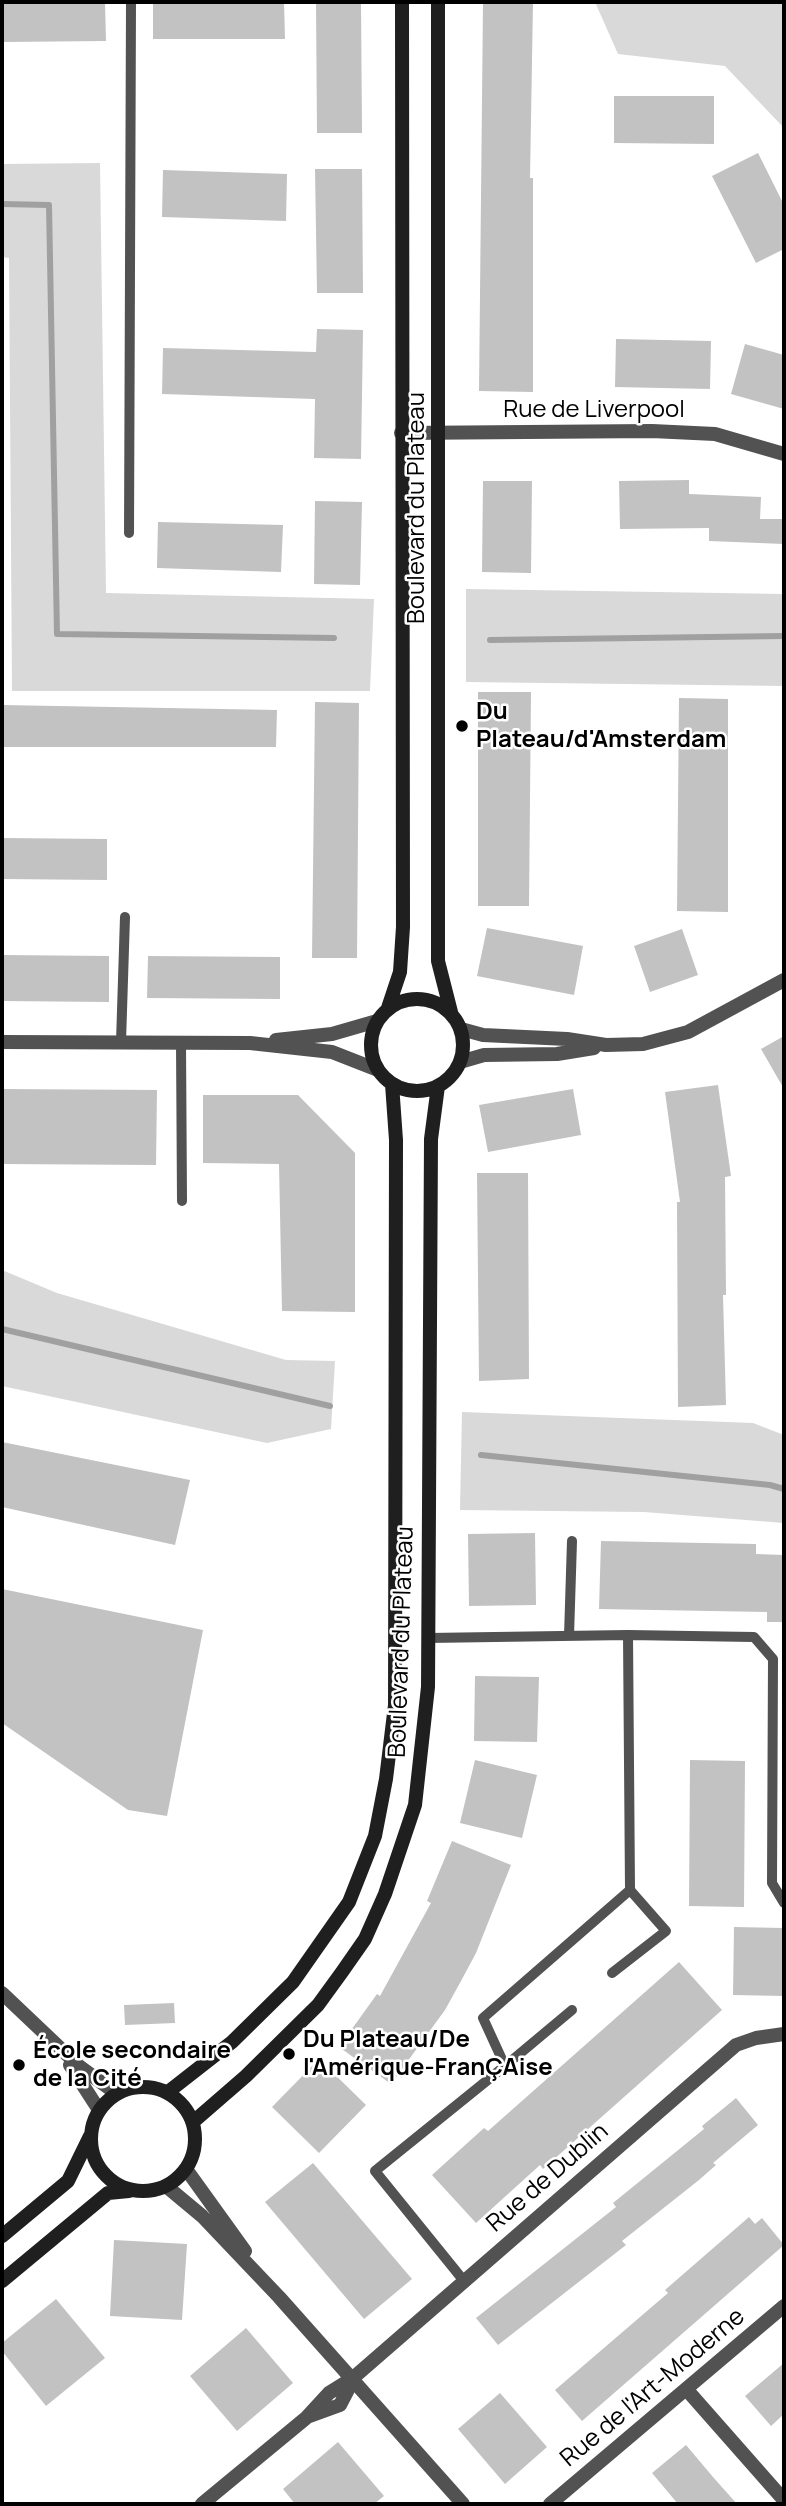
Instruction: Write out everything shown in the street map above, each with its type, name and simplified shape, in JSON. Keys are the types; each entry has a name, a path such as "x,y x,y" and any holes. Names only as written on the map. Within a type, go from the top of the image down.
{"main road":[{"name":"Boulevard du Plateau","path":"388,1008 400,972 403,927 402,2"},
{"name":"Boulevard du Plateau","path":"438,2 438,961 451,1012"},
{"path":"420,998 437,1003 451,1012 461,1029 463,1040 460,1062 451,1076 438,1086 423,1091 407,1090 392,1084 378,1070 371,1054 371,1037 377,1021 388,1008 403,1000 420,998"},
{"name":"Boulevard du Plateau","path":"168,2092 232,2042 293,1982 349,1902 375,1836 386,1779 395,1706 396,1140 392,1084"},
{"name":"Boulevard du Plateau","path":"193,2122 238,2084 318,2005 365,1938 394,1869 415,1804 428,1687 431,1139 438,1086"},
{"path":"2,2236 68,2181 99,2110 116,2093 127,2088 148,2086 168,2092 179,2100 193,2122 196,2138 193,2155 186,2169 166,2186 150,2191 107,2193 2,2281"},
{"path":"90,2134 92,2153 101,2171 116,2183 134,2190"}],"street":[{"name":"Rue de Liverpool","path":"401,433 652,431 715,434 784,454"},
{"path":"460,1062 484,1055 556,1054 606,1045 643,1044 688,1032 784,980"},
{"path":"2,1042 250,1043 332,1034 377,1021"},
{"path":"461,1029 483,1035 559,1038 606,1045"},
{"path":"250,1043 332,1052 378,1070"},
{"path":"2,1993 80,2067 116,2093"},
{"name":"Rue de Dublin","path":"202,2504 306,2418 330,2393 353,2378 736,2045 756,2038 784,2034"},
{"path":"60,2049 99,2110"},
{"path":"186,2169 279,2297"},
{"path":"166,2186 202,2216 279,2297 463,2504"},
{"name":"Rue de l'Art-Moderne","path":"550,2504 784,2306"},
{"path":"687,2390 784,2500"}],"lane":[{"path":"128,533 131,2"},
{"path":"121,1042 125,917"},
{"path":"181,1043 182,1201"},
{"path":"569,1636 572,1541"},
{"path":"428,1638 628,1635 754,1637 773,1659 772,1883 784,1903"},
{"path":"612,1973 666,1931 630,1890 628,1635"},
{"path":"505,2066 483,2018 630,1890"},
{"path":"464,2281 375,2171 572,2010"}],"shaded area":[{"path":"595,2 784,2 784,128 725,66 618,54"},
{"path":"100,163 106,593 374,599 370,691 12,691 9,258 2,257 2,164"},
{"path":"4,265 4,450 2,449"},
{"path":"466,589 784,594 784,686 466,682"},
{"path":"2,1270 57,1293 286,1360 335,1361 331,1429 267,1443 2,1386"},
{"path":"462,1412 753,1423 784,1435 784,1523 644,1512 460,1510"}],"building":[{"path":"2,2 105,2 106,41 2,42"},
{"path":"153,2 284,2 285,39 153,39"},
{"path":"316,2 361,2 362,133 317,133"},
{"path":"483,2 533,2 530,178 533,178 533,392 479,391"},
{"path":"614,96 714,96 714,144 614,143"},
{"path":"758,153 784,205 784,249 756,263 712,176"},
{"path":"315,169 362,169 363,293 317,293"},
{"path":"163,170 287,174 286,221 162,217"},
{"path":"317,329 363,330 361,459 314,458 315,399 162,394 163,348 316,352"},
{"path":"616,339 711,341 710,389 615,387"},
{"path":"745,344 784,355 784,409 731,394"},
{"path":"689,480 689,494 761,497 760,519 784,519 784,544 709,541 709,528 620,529 619,481"},
{"path":"483,481 532,481 531,573 482,572"},
{"path":"315,501 362,502 360,585 314,584"},
{"path":"158,522 283,525 281,572 157,568"},
{"path":"478,692 531,692 529,906 478,906"},
{"path":"679,698 728,699 728,912 677,911"},
{"path":"315,702 359,703 357,958 312,958"},
{"path":"2,705 277,710 276,747 2,747"},
{"path":"2,838 107,839 107,880 2,879"},
{"path":"487,928 583,946 574,995 477,976"},
{"path":"682,929 698,975 650,992 634,946"},
{"path":"2,955 109,956 109,1002 2,1001"},
{"path":"148,956 280,957 280,999 147,998"},
{"path":"784,1036 784,1089 761,1049"},
{"path":"718,1085 731,1176 725,1177 726,1295 723,1295 726,1405 678,1407 677,1202 680,1202 665,1092"},
{"path":"2,1089 157,1090 156,1165 2,1164"},
{"path":"573,1089 581,1135 488,1152 479,1105"},
{"path":"203,1095 298,1095 355,1153 355,1312 282,1311 279,1164 203,1163"},
{"path":"477,1173 528,1173 529,1379 479,1381"},
{"path":"2,1442 190,1480 175,1545 2,1507"},
{"path":"535,1533 536,1605 469,1606 468,1534"},
{"path":"601,1541 756,1544 756,1554 784,1555 784,1622 767,1622 767,1612 599,1609"},
{"path":"2,1589 203,1630 167,1816 128,1810 2,1723"},
{"path":"475,1676 539,1677 537,1742 474,1741"},
{"path":"475,1760 537,1775 522,1838 460,1823"},
{"path":"690,1760 745,1761 744,1907 689,1906"},
{"path":"452,1841 511,1865 476,1953 461,1981 445,2010 391,2084 339,2047 377,1994 380,1996 431,1903 427,1901"},
{"path":"734,1927 784,1928 784,1996 733,1995"},
{"path":"679,1962 722,2010 543,2169 540,2165 476,2223 432,2175 484,2128 488,2131"},
{"path":"174,2003 175,2023 125,2025 124,2005"},
{"path":"319,2059 366,2105 319,2153 272,2107"},
{"path":"736,2098 758,2125 713,2163 716,2165 699,2180 622,2241 626,2245 498,2345 476,2318 616,2207 613,2203 704,2129 702,2126"},
{"path":"313,2163 412,2279 364,2319 265,2202"},
{"path":"749,2217 755,2224 762,2218 784,2245 582,2421 555,2390 668,2293 665,2290"},
{"path":"114,2240 187,2244 182,2320 110,2316"},
{"path":"56,2299 105,2358 46,2406 2,2351 2,2343"},
{"path":"246,2328 293,2383 237,2431 190,2376"},
{"path":"784,2363 784,2414 771,2426 745,2396"},
{"path":"500,2393 547,2447 505,2484 458,2429"},
{"path":"338,2442 384,2496 374,2504 295,2504 283,2489"},
{"path":"686,2445 737,2504 678,2504 652,2473"}],"waterway":[{"path":"2,204 49,205 57,634 334,638"},
{"path":"490,640 784,636"},
{"path":"2,1329 330,1406"},
{"path":"481,1455 770,1485 784,1489"}],"place":[{"name":"Du Plateau/d'Amsterdam","path":"462,726"},
{"name":"Du Plateau/De l'Amérique-FranÇAise","path":"289,2054"},
{"name":"École secondaire de la Cité","path":"19,2065"}]}
